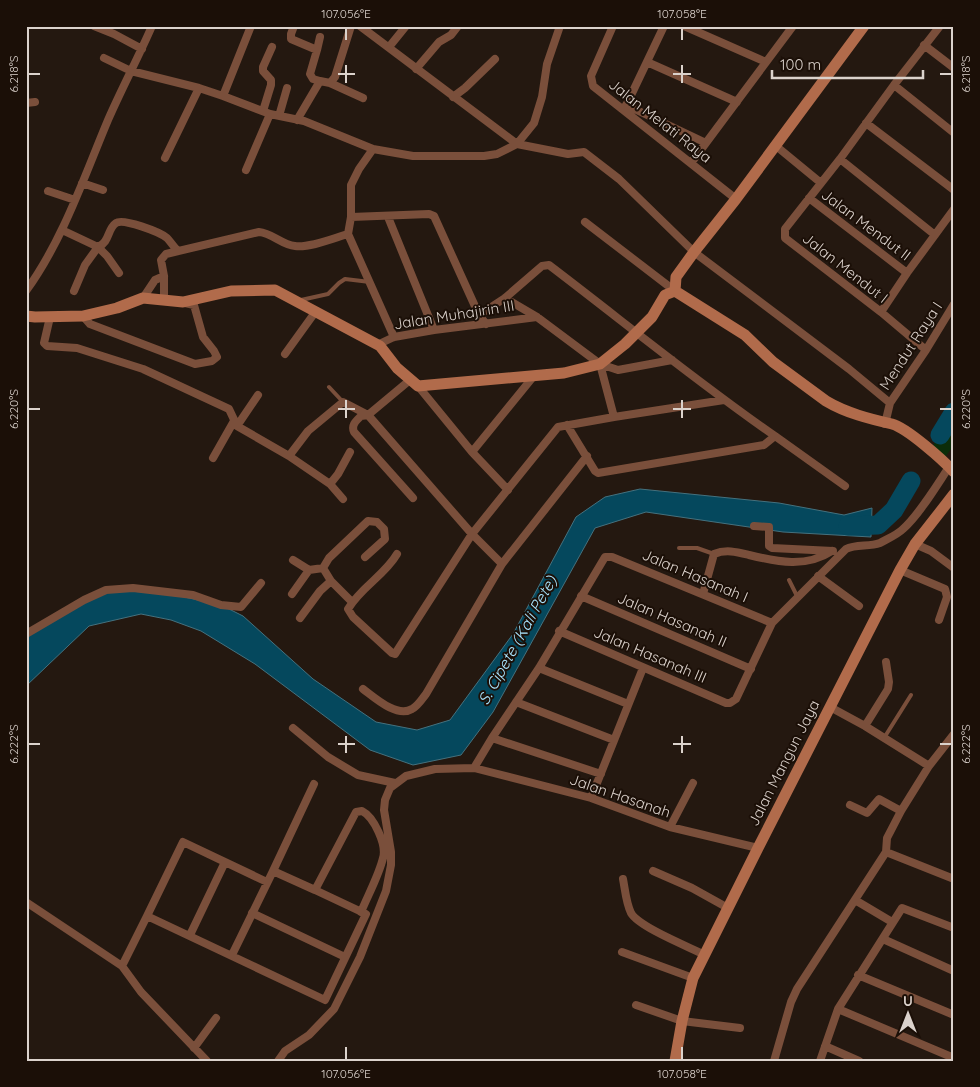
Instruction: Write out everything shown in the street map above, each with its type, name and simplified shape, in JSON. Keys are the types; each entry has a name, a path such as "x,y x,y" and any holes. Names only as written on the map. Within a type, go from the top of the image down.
{"street":[{"path":"94,26 142,49"},
{"path":"26,291 37,277 62,230 110,116 152,26"},
{"path":"223,96 251,26"},
{"path":"294,26 290,34 291,39 317,50"},
{"path":"330,83 335,77 351,26"},
{"path":"360,26 370,29 389,48 517,144 568,154 584,152 619,179 694,252 849,369 890,403 885,424"},
{"path":"389,48 406,26"},
{"path":"416,69 439,42 451,35 458,26"},
{"path":"104,58 131,71 199,88 266,112 331,131 373,149 413,156 484,156 497,154 517,144 534,123 542,97 547,64 560,26"},
{"name":"Jalan Melati Raya","path":"614,26 591,76 593,86 625,108 736,199"},
{"path":"664,26 625,108 706,143"},
{"path":"684,26 766,62"},
{"path":"691,163 793,26"},
{"path":"675,291 676,277 776,146 807,101 864,26"},
{"path":"809,198 938,27"},
{"path":"320,37 310,74 313,79 330,83 363,98"},
{"path":"924,45 954,68"},
{"path":"246,170 266,112 271,80 263,71 263,67 272,47"},
{"path":"453,97 495,59"},
{"path":"647,62 737,102"},
{"path":"297,120 320,82"},
{"path":"894,85 954,133"},
{"path":"165,158 199,88"},
{"path":"279,116 287,88"},
{"path":"26,103 35,102"},
{"path":"866,123 954,190"},
{"path":"776,146 822,183"},
{"path":"373,149 359,169 351,185 351,217 348,234 394,337"},
{"path":"840,159 934,235"},
{"path":"82,183 103,190"},
{"path":"48,191 75,200"},
{"name":"Jalan Mendut II","path":"809,198 907,273"},
{"name":"Jalan Mendut I","path":"809,198 785,229 785,238 881,312 926,350"},
{"path":"881,312 954,209"},
{"path":"351,217 429,214 436,218 479,315 486,324"},
{"path":"388,217 434,330"},
{"path":"74,291 85,265 98,247 107,240 114,224 118,222 124,222 166,237 177,250"},
{"path":"585,222 675,291 745,335 773,362 826,401 869,420 893,424 906,431 949,466 903,530 871,546 851,546 818,576 772,623 751,669"},
{"path":"62,230 98,247 119,273"},
{"path":"164,300 164,276 161,258 177,250 258,232 266,233 295,246 348,234"},
{"path":"479,315 505,298 542,266 547,264 638,332 724,400 845,486"},
{"path":"144,298 155,280 164,276"},
{"path":"26,316 83,316 118,308 144,298 188,304 231,291 276,290 380,346 397,368 414,383 472,452 508,490"},
{"path":"413,498 354,432 354,423 361,416 368,415 414,383 533,377 564,373 600,364 638,332 652,317 666,295 675,291"},
{"path":"505,298 537,317 600,364 618,370 672,360"},
{"path":"83,316 90,324 195,364 212,361 217,357 203,337 188,304"},
{"name":"Mendut Raya I","path":"890,403 954,304"},
{"path":"284,354 316,312"},
{"path":"50,317 44,343 47,346 77,348 143,369 230,409 235,423 330,484 343,499"},
{"name":"Jalan Muhajirin III","path":"377,345 394,337 537,317"},
{"path":"600,364 614,417"},
{"path":"472,452 533,377"},
{"path":"213,458 235,423 258,395"},
{"path":"397,554 390,567 375,578 352,602 348,609 353,617 395,654 472,534 558,427 724,400"},
{"path":"289,456 308,431 343,402 368,415 472,534 502,564"},
{"path":"568,425 596,471 600,472 764,445 775,436"},
{"path":"330,484 350,452"},
{"path":"363,690 402,712 415,708 426,694 502,564 587,456"},
{"name":"Jalan Mangun Jaya","path":"675,1061 682,1021 694,978 728,908 900,570 915,544 954,494"},
{"path":"323,568 329,558 368,522 377,522 384,529 385,539 364,557"},
{"path":"754,526 769,527 769,546 772,548 843,552"},
{"path":"915,544 932,552 954,568"},
{"path":"703,594 714,554 724,551 736,552 767,559 800,562 821,558 832,551"},
{"name":"Jalan Hasanah I","path":"581,596 602,560 612,557 772,623"},
{"path":"292,560 309,570 323,568"},
{"path":"323,568 331,581 352,602"},
{"path":"292,594 309,570"},
{"path":"900,570 945,589 947,597 939,620"},
{"path":"818,576 858,606"},
{"path":"300,618 320,591 331,581"},
{"path":"26,634 84,600 106,590 133,588 193,595 221,605 241,608 261,583"},
{"path":"474,768 539,668 581,596"},
{"name":"Jalan Hasanah II","path":"581,596 751,669"},
{"name":"Jalan Hasanah III","path":"559,631 643,668 730,703 736,699 751,669"},
{"path":"864,726 888,689 889,682 886,662"},
{"path":"539,668 628,704"},
{"path":"591,798 643,668"},
{"path":"516,702 614,740"},
{"path":"830,706 929,766"},
{"path":"278,1061 284,1051 309,1035 334,1009 360,958 386,891 390,873 391,852 384,810 390,788 394,783 358,775 350,771 328,757 292,728"},
{"path":"774,1061 797,989 886,852 887,838 901,811 929,766 954,734"},
{"path":"492,738 601,774"},
{"name":"Jalan Hasanah","path":"394,783 406,776 435,768 474,768 591,798 670,827 758,848"},
{"path":"670,827 694,783"},
{"path":"232,955 314,784"},
{"path":"850,805 867,813 879,798 901,811"},
{"path":"314,890 356,812 362,811 373,820 380,835 384,856 361,912"},
{"path":"122,966 183,842 267,882"},
{"path":"886,852 954,879"},
{"path":"190,935 225,862"},
{"path":"147,916 325,1000 366,914 273,871"},
{"path":"653,871 692,888 728,908"},
{"path":"622,879 630,912 637,920 705,955"},
{"path":"855,900 892,922"},
{"path":"26,902 122,966 141,992 207,1061"},
{"path":"820,1061 838,1009 901,908 904,907 954,928"},
{"path":"252,913 345,957"},
{"path":"883,939 954,971"},
{"path":"622,952 694,978"},
{"path":"858,975 954,1015"},
{"path":"636,1005 682,1021 740,1028"},
{"path":"838,1009 954,1058"},
{"path":"194,1048 216,1018"},
{"path":"825,1046 859,1061"}],"lane":[{"path":"296,301 328,294 345,279 370,282"},
{"path":"329,386 343,402"},
{"path":"679,548 697,548 714,554"},
{"path":"789,580 798,598"},
{"path":"884,738 911,695"}],"green space":[{"path":"954,414 954,445 943,460 930,450"}],"water":[{"path":"640,489 779,503 844,515 872,508 871,537 783,532 646,512 595,528 493,712 461,755 413,765 370,750 255,664 201,631 171,620 141,614 89,626 26,686 26,634 106,590 166,593 221,605 243,616 313,679 376,722 417,730 450,720 513,634 576,517 605,497"}],"waterway":[{"name":"S. Cipete (Kali Pete)","path":"940,435 954,412"},
{"name":"S. Cipete (Kali Pete)","path":"848,526 878,525 894,510 911,481"}]}
